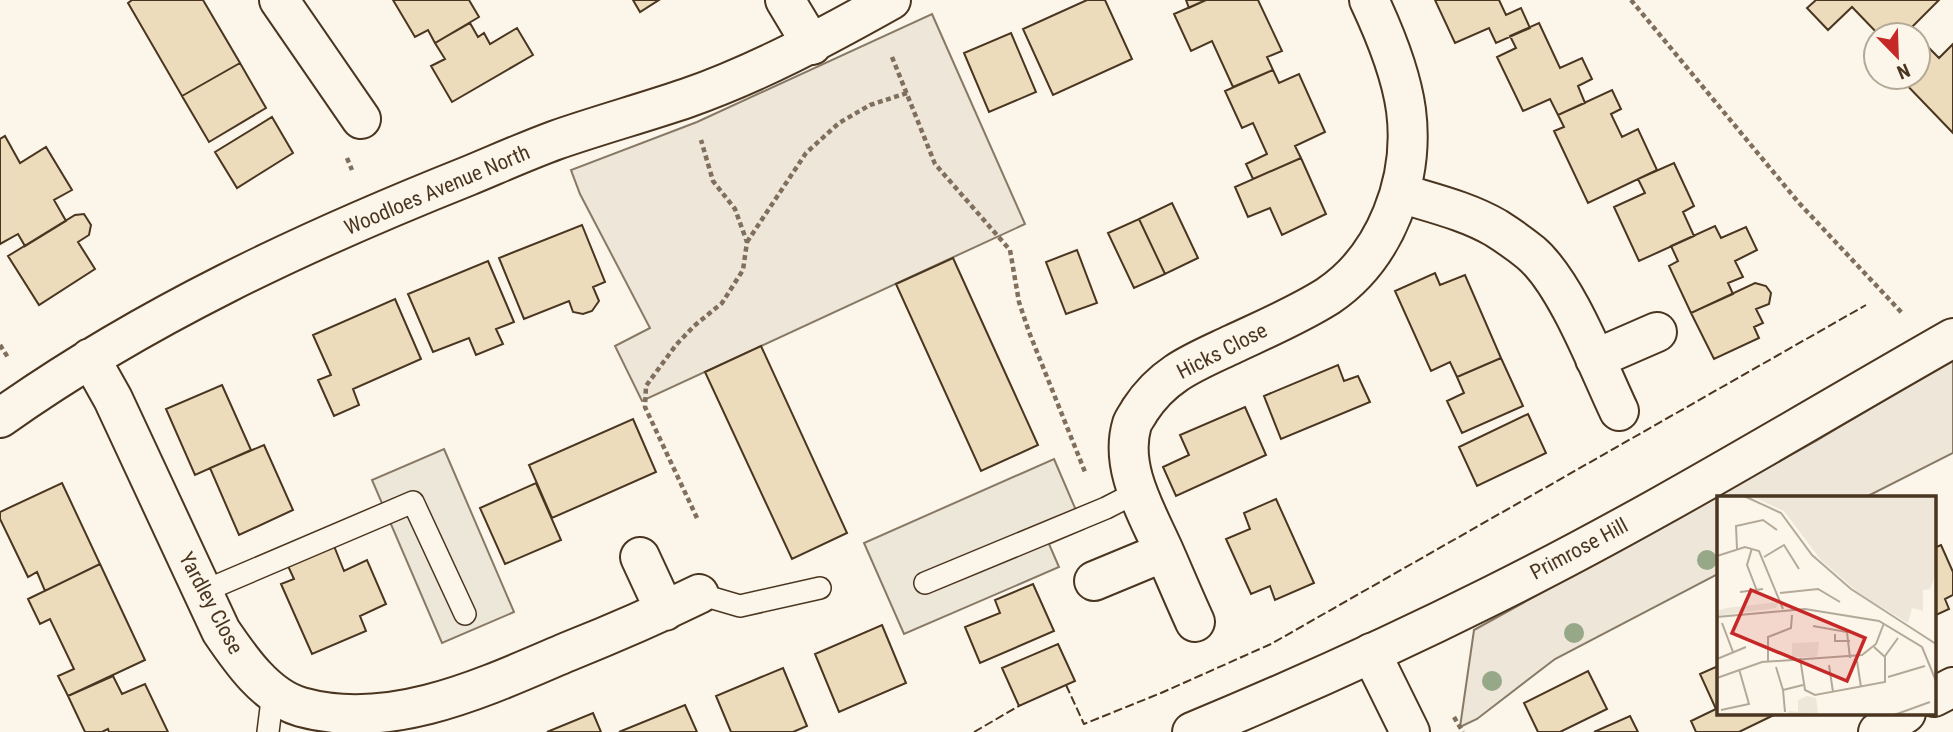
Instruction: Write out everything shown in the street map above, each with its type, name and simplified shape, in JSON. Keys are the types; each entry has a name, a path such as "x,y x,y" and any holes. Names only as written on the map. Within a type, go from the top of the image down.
{"street":[{"path":"279,0 361,119"},
{"path":"785,0 812,45"},
{"name":"Woodloes Avenue North","path":"0,418 90,358 228,283 422,194 555,141 689,97 812,45 891,0"},
{"name":"Hicks Close","path":"1195,622 1164,552 1121,500 1132,423 1153,391 1184,368 1287,319 1329,295 1364,264 1386,228 1400,193 1406,162 1406,111 1393,61 1369,0"},
{"path":"1400,193 1452,209 1494,227 1532,254 1566,301 1619,411"},
{"path":"1595,359 1657,332"},
{"name":"Primrose Hill","path":"1192,732 1492,596 1768,446 1953,338"},
{"name":"Yardley Close","path":"90,358 113,399 221,631 241,660 273,692 299,707 365,716 402,711 497,682 699,594"},
{"path":"1094,581 1164,552"},
{"path":"640,557 665,611"},
{"path":"1371,653 1410,732"},
{"path":"1936,696 1953,687"},
{"path":"1878,732 1905,714"}],"lane":[{"path":"925,583 1121,500"},
{"path":"202,592 414,502 465,614"},
{"path":"699,594 740,606 820,588"},
{"path":"268,732 273,692"}],"path":[{"path":"1631,0 1799,203 1902,313"},
{"path":"892,57 936,164 1010,250 1019,302 1042,369 1094,492 1121,500"},
{"path":"696,518 645,407 646,386 676,345 722,303 743,270 747,242 806,153 839,123 870,105 907,93"},
{"path":"699,133 713,181 735,209 747,242"},
{"path":"0,345 9,359"},
{"path":"1454,717 1463,732"}],"shaded area":[{"path":"932,14 1025,224 642,401 615,346 650,328 580,194 571,170 697,122"},
{"path":"1953,359 1953,453 1868,496 1717,496 1717,575 1555,659 1477,719 1460,727 1474,630 1816,441"},
{"path":"444,449 514,612 442,643 372,480"},
{"path":"1054,459 1084,529 1049,544 1059,567 904,634 864,543"}],"building":[{"path":"132,0 203,0 240,63 182,96 128,3"},
{"path":"393,0 469,0 479,17 435,43 428,30 415,37"},
{"path":"633,0 659,0 640,12"},
{"path":"1087,0 1105,0 1132,59 1053,95 1023,29"},
{"path":"1186,0 1206,0 1189,8"},
{"path":"1206,0 1258,0 1282,51 1267,57 1273,70 1233,87 1212,41 1191,51 1174,14"},
{"path":"1435,0 1499,0 1506,15 1521,8 1530,28 1496,43 1489,28 1455,43"},
{"path":"1816,0 1939,0 1918,21 1866,21 1852,7 1828,30 1807,8"},
{"path":"470,23 478,37 484,33 490,44 517,28 533,55 452,102 431,66 445,59 435,43"},
{"path":"1539,23 1560,68 1582,58 1592,79 1578,86 1585,103 1558,115 1550,99 1523,111 1497,57 1516,48 1510,36"},
{"path":"1011,33 1036,92 989,112 964,53"},
{"path":"1953,44 1953,133 1912,91 1932,91 1932,51 1939,58"},
{"path":"240,63 266,108 209,142 182,96"},
{"path":"1273,70 1279,83 1299,74 1325,132 1295,146 1301,158 1253,179 1246,164 1267,154 1253,123 1242,128 1225,91"},
{"path":"1612,90 1621,109 1611,114 1622,137 1638,129 1657,170 1588,203 1554,131 1564,127 1558,115"},
{"path":"272,117 293,153 237,188 215,152"},
{"path":"5,136 20,163 46,147 72,190 54,200 66,221 25,246 18,234 0,244 0,139"},
{"path":"1301,158 1326,214 1282,235 1270,208 1248,217 1235,187"},
{"path":"1674,163 1694,206 1683,212 1694,236 1639,261 1614,207 1645,193 1638,179"},
{"path":"1172,203 1198,258 1165,274 1139,219"},
{"path":"84,214 91,225 89,235 78,242 95,269 39,305 8,256 75,215"},
{"path":"1139,219 1165,274 1134,288 1108,233"},
{"path":"582,225 605,282 593,287 599,301 592,311 583,314 573,312 569,301 524,319 499,258"},
{"path":"1715,226 1721,238 1746,227 1757,250 1735,261 1743,277 1728,283 1733,294 1691,313 1669,266 1678,261 1671,246"},
{"path":"1077,250 1097,303 1066,314 1046,262"},
{"path":"953,258 1038,445 981,471 896,284"},
{"path":"488,261 514,322 496,329 503,344 476,355 469,338 433,352 408,294"},
{"path":"1435,273 1440,285 1465,275 1501,358 1457,377 1450,362 1431,371 1395,291"},
{"path":"1755,283 1766,286 1771,293 1769,304 1756,309 1763,323 1754,327 1759,338 1714,359 1691,313"},
{"path":"395,299 421,359 353,389 359,405 334,416 318,380 331,375 313,335"},
{"path":"761,346 847,533 792,559 705,372"},
{"path":"1501,358 1523,406 1462,433 1447,401 1464,393 1457,377"},
{"path":"1338,365 1344,381 1358,376 1370,402 1281,439 1264,396"},
{"path":"222,385 251,450 195,475 166,409"},
{"path":"1245,407 1266,455 1176,496 1163,467 1189,455 1180,435"},
{"path":"1528,414 1546,453 1477,486 1459,447"},
{"path":"633,419 656,472 552,518 529,465"},
{"path":"264,445 293,510 239,535 210,468"},
{"path":"62,483 100,564 45,591 37,572 28,577 0,519 0,512"},
{"path":"536,483 561,540 505,564 480,508"},
{"path":"1276,499 1314,583 1275,600 1270,586 1251,594 1226,539 1250,529 1244,513"},
{"path":"1941,545 1953,572 1953,595 1945,599 1949,609 1936,615 1936,547"},
{"path":"334,546 344,571 367,560 386,604 360,616 366,631 312,654 281,584 294,579 288,566"},
{"path":"100,564 145,660 68,696 58,676 74,669 50,619 40,624 28,599"},
{"path":"1033,584 1054,631 980,663 965,627 1000,613 995,600"},
{"path":"882,625 906,683 839,712 815,654"},
{"path":"1058,644 1075,681 1019,706 1002,668"},
{"path":"1717,666 1717,714 1776,714 1739,732 1696,732 1691,721 1716,709 1700,674"},
{"path":"783,668 807,726 793,732 731,732 716,696"},
{"path":"1588,671 1607,709 1560,732 1538,732 1524,703"},
{"path":"113,676 122,694 145,684 168,732 109,732 108,729 102,732 85,732 68,696"},
{"path":"685,705 697,732 619,732"},
{"path":"593,713 601,732 547,732"},
{"path":"1630,716 1638,732 1594,732"}],"fence":[{"path":"1066,685 1084,724 1271,644 1866,305"},
{"path":"974,732 1019,706"}]}
